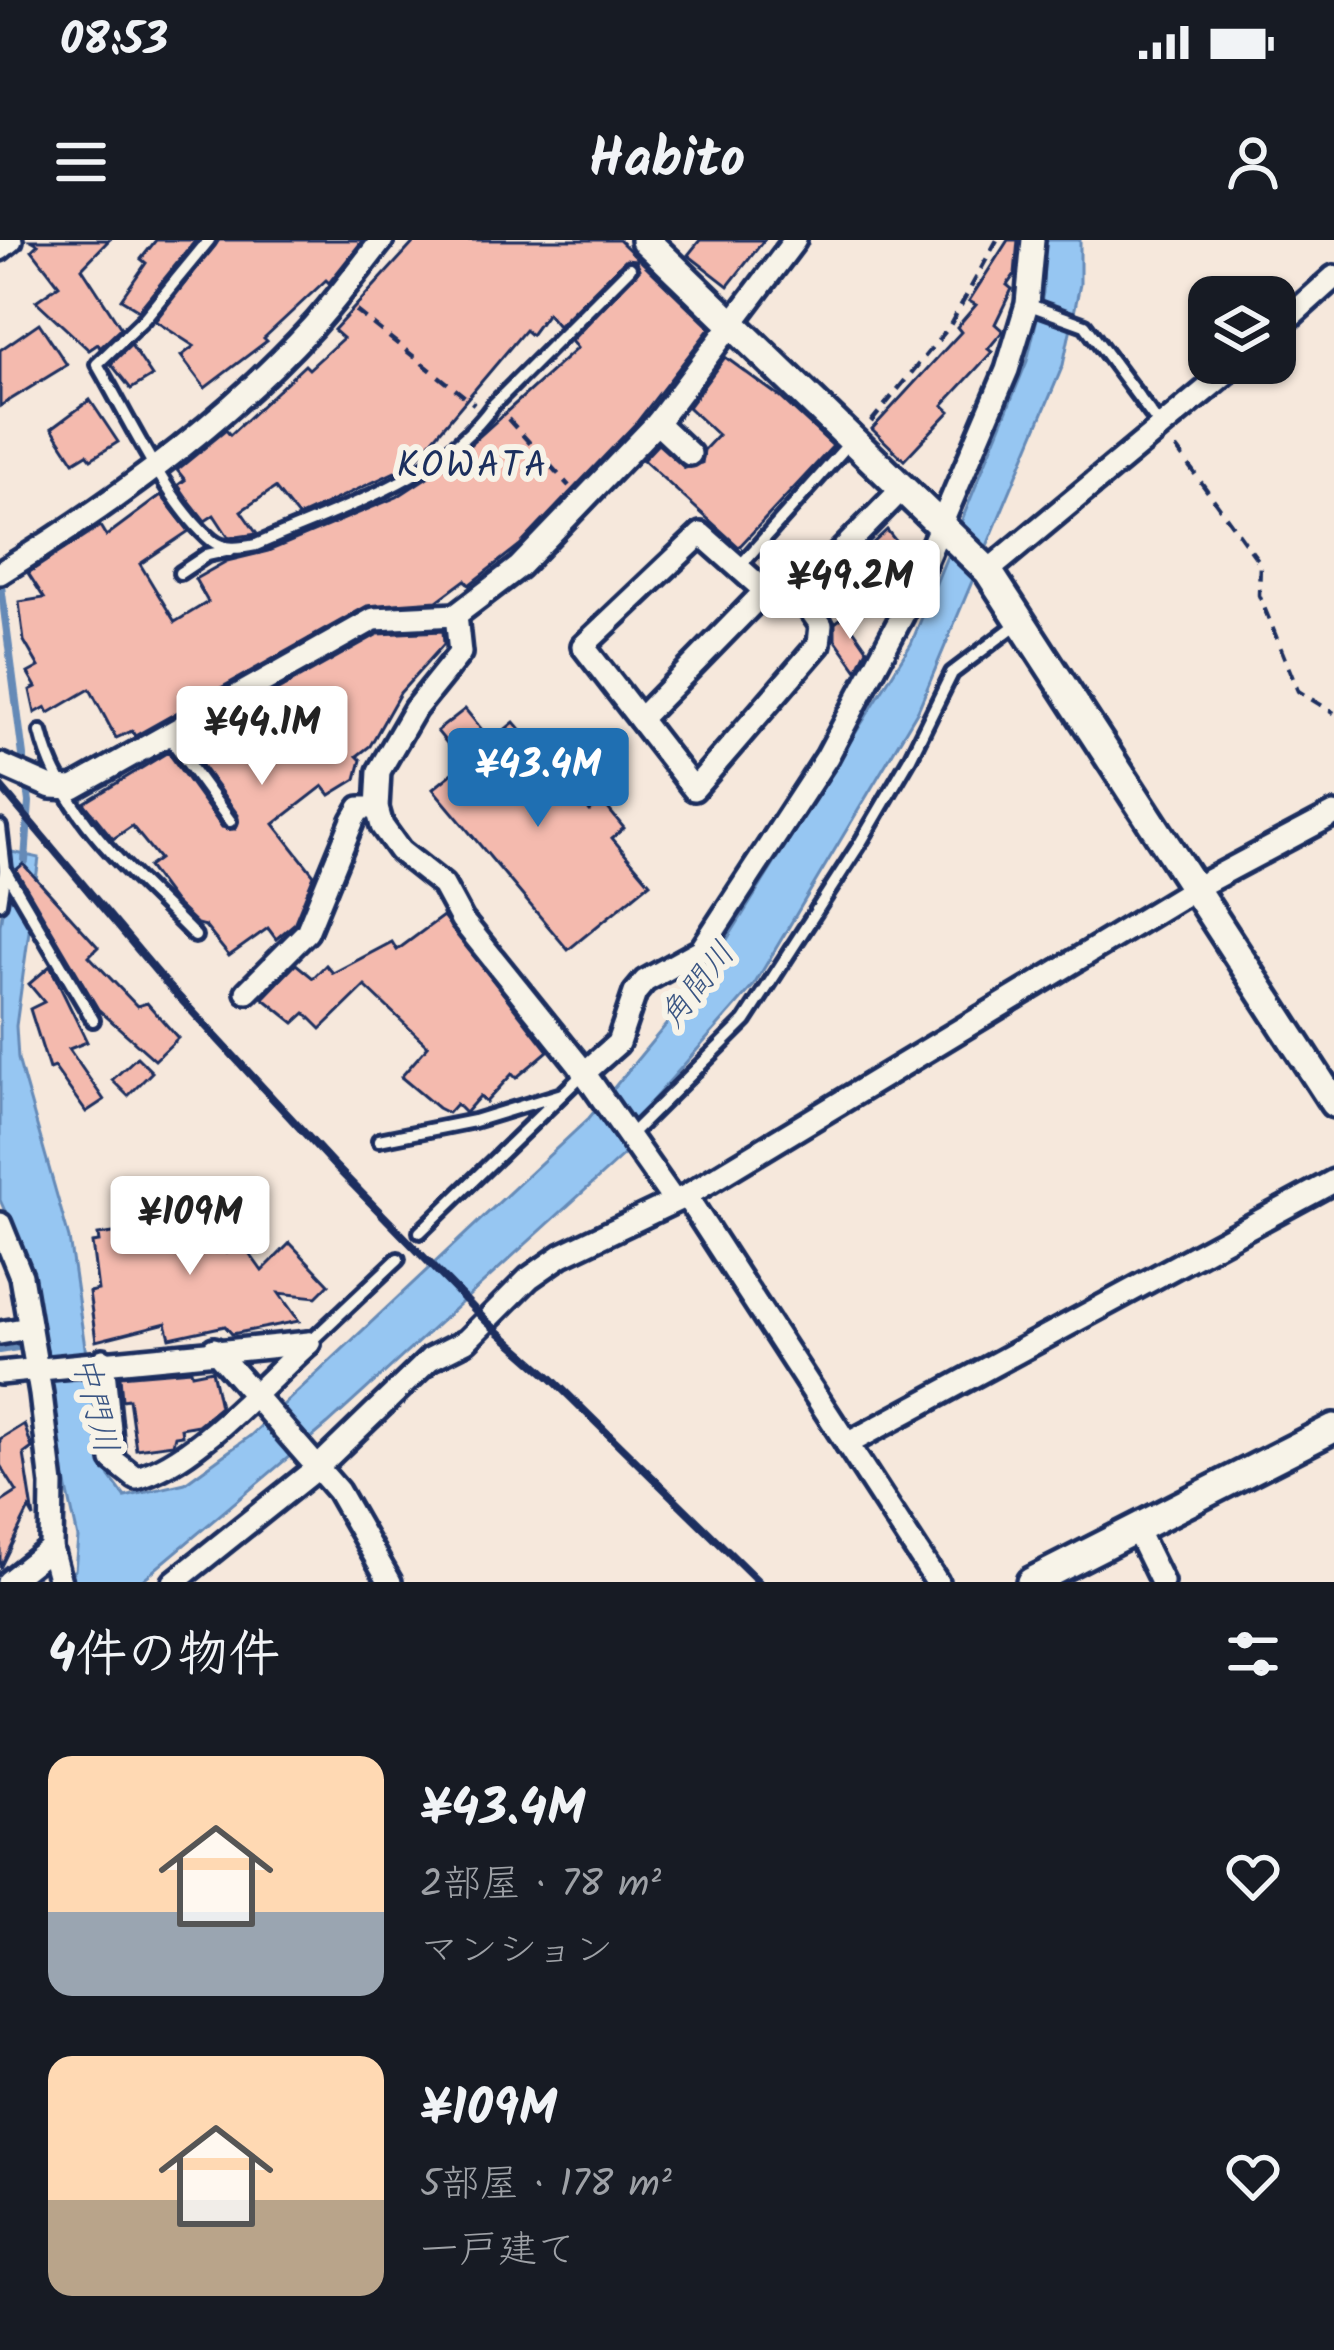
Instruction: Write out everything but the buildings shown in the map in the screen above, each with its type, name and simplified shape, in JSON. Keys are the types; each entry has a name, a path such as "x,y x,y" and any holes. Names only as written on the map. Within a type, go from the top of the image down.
{"street":[{"path":"0,249 11,240"},
{"path":"7,568 156,465 248,388 337,296 382,240"},
{"path":"645,240 986,567 1334,1103"},
{"path":"2,763 56,788 73,788 374,619 456,615 519,568 585,503 657,423 795,240"},
{"path":"586,1078 618,1043 635,993 645,981 701,950 827,757 902,616 1007,370 1027,304 1033,240"},
{"path":"1296,311 1334,277"},
{"path":"986,567 1213,384"},
{"path":"657,423 690,454"},
{"path":"799,594 902,488"},
{"path":"701,534 765,591 799,594 821,625 819,644 694,789 583,646 701,534"},
{"path":"640,719 765,591"},
{"path":"456,615 469,660 416,710 379,771 377,808 382,826 400,851 442,885 462,920 626,1136 680,1198 937,1582"},
{"path":"247,992 307,932 352,820 360,808 377,808"},
{"path":"174,1582 315,1464 430,1359 466,1341 530,1278 562,1255 680,1198 1195,888 1334,814"},
{"path":"848,1444 1334,1181"},
{"path":"0,1224 21,1276 40,1367 56,1564 8,1582"},
{"path":"0,1333 29,1328"},
{"path":"0,1372 309,1343"},
{"path":"99,1361 113,1460 125,1474 136,1478 159,1472 254,1397 309,1343"},
{"path":"214,1349 315,1464 391,1582"},
{"path":"1031,1582 1334,1428"},
{"path":"1135,1526 1162,1582"}],"lane":[{"path":"209,240 144,319 97,364 156,465 214,543 236,549"},
{"path":"180,574 207,555 256,545 424,469 490,410 630,268"},
{"path":"1027,304 1085,325 1162,428"},
{"path":"740,567 853,439"},
{"path":"626,1136 745,1021 859,845 952,673 1021,621"},
{"path":"41,732 56,788 70,807 195,936"},
{"path":"169,737 230,820"},
{"path":"0,827 7,872 93,1020"},
{"path":"0,903 7,872"},
{"path":"420,1232 586,1078"},
{"path":"379,1140 474,1121 566,1094"},
{"path":"309,1343 398,1258"}],"path":[{"path":"853,439 950,327 997,240"},
{"path":"337,296 490,410 585,503"},
{"path":"1162,428 1260,563 1259,595 1298,691 1334,713"}],"water":[{"path":"1044,240 1080,240 1080,284 1063,365 918,710 754,985 624,1133 618,1143 627,1152 328,1424 140,1582 61,1582 75,1570 78,1538 59,1452 34,1276 0,1200 0,925 12,852 39,858 16,1026 18,1059 69,1238 100,1450 110,1477 125,1497 185,1483 250,1436 589,1118 698,986 911,644 1027,361 1043,293"}],"waterway":[{"path":"0,578 29,802 25,861"},
{"path":"0,1350 29,1345"}],"railway":[{"path":"0,786 167,984 335,1166 486,1321 551,1378 759,1582"}],"district":[{"name":"KOWATA","path":"473,464"}],"water label":[{"name":"角間川","path":"696,984"},
{"name":"中門川","path":"97,1404"}]}
